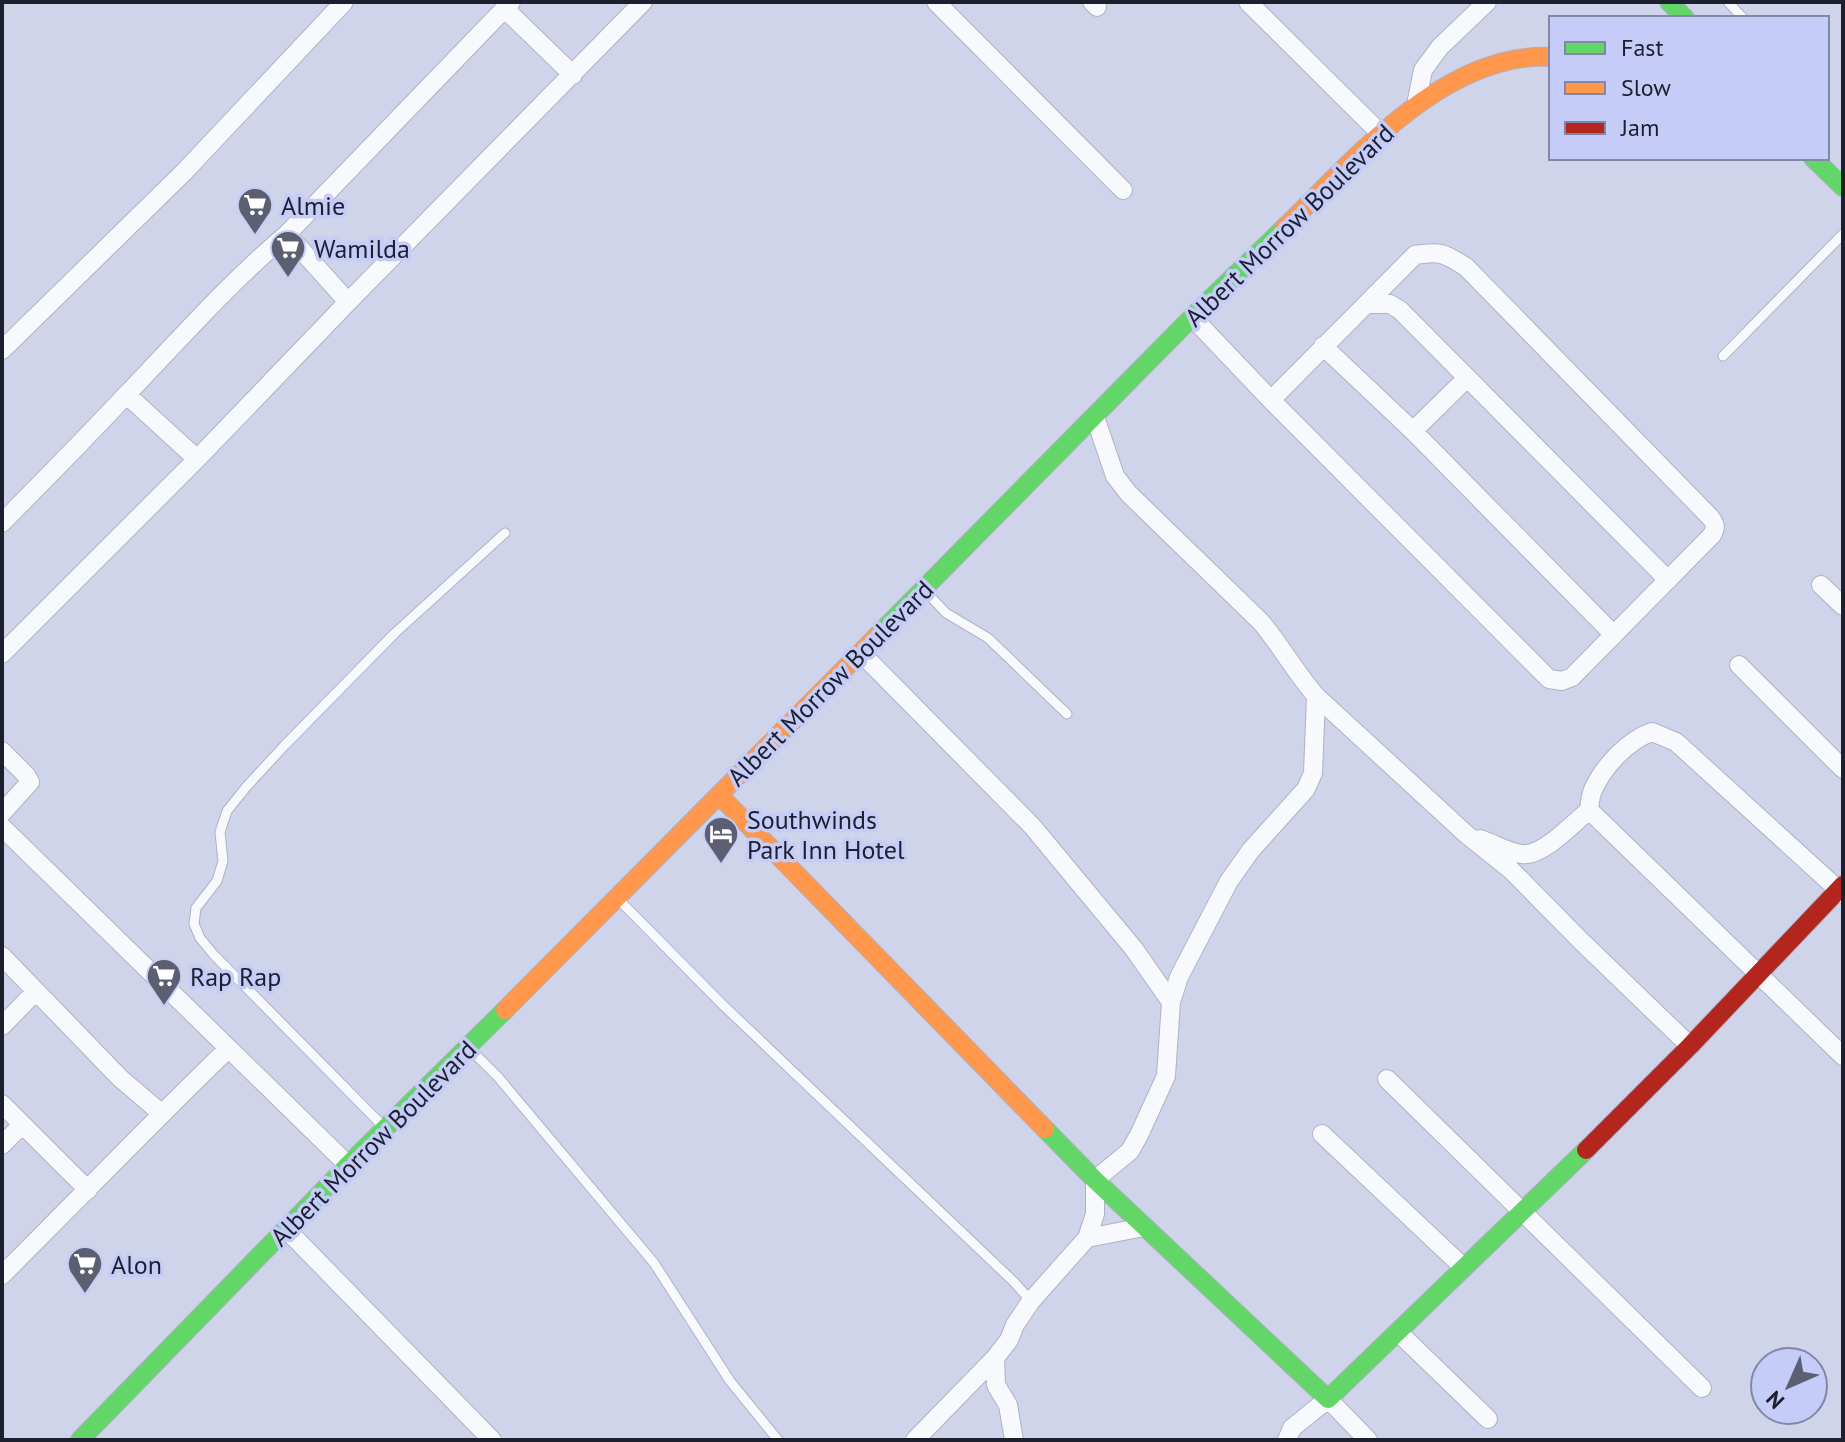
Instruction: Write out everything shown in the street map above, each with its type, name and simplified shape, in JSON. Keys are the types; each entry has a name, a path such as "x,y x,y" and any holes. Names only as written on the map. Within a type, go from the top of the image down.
{"main road":[{"name":"Albert Morrow Boulevard","path":"80,1440 348,1165 617,899 1192,317 1381,134 1447,84 1511,61 1532,56 1549,57"},
{"path":"1815,160 1843,187"},
{"path":"719,795 1095,1180 1328,1399 1523,1212 1841,890"}],"street":[{"path":"2,350 184,172 344,2"},
{"path":"3,650 197,459 643,2"},
{"path":"1248,2 1381,134"},
{"path":"1416,105 1423,70 1440,47 1487,2"},
{"path":"938,3 1123,190"},
{"path":"2,523 173,344 252,264 287,234 508,5 573,75"},
{"path":"287,234 348,302"},
{"path":"1192,317 1271,400 1549,679 1562,681 1572,677 1716,529 1715,522 1466,267 1448,255 1434,252 1415,255 1271,400"},
{"path":"1368,304 1390,304 1400,310 1668,580"},
{"path":"1323,346 1413,431 1614,635"},
{"path":"1413,431 1467,378"},
{"path":"127,395 197,459"},
{"path":"1095,417 1115,476 1129,494 1261,622 1316,696 1466,834 1511,870 1690,1046"},
{"path":"1821,585 1843,606"},
{"path":"861,653 1032,826 1134,949 1171,1002"},
{"path":"1739,665 1843,769"},
{"path":"915,1440 995,1358 1031,1301 1087,1238 1095,1214 1095,1180 1130,1151 1166,1076 1171,1002 1179,977 1229,881 1251,850 1306,789 1313,773 1316,696"},
{"path":"1466,834 1522,854 1534,853 1589,810 1592,793 1612,762 1637,737 1652,732 1676,742 1841,890"},
{"path":"2,751 30,782 2,813"},
{"path":"1589,810 1843,1056"},
{"path":"2,827 348,1165"},
{"path":"2,956 120,1078 161,1113"},
{"path":"2,1026 36,991"},
{"path":"2,1275 228,1049"},
{"path":"1387,1079 1702,1388"},
{"path":"2,1104 88,1190"},
{"path":"2,1145 22,1125"},
{"path":"1322,1134 1463,1267"},
{"path":"1087,1238 1144,1227"},
{"path":"286,1229 492,1440"},
{"path":"1398,1332 1488,1419"},
{"path":"995,1358 996,1385 1008,1405 1014,1440"},
{"path":"1287,1440 1292,1428 1328,1399 1368,1440"}],"lane":[{"path":"1723,356 1843,234"},
{"path":"385,1128 214,955 200,938 194,924 196,908 217,881 223,861 220,832 227,811 247,786 395,633 505,533"},
{"path":"924,590 946,613 988,638 1067,714"},
{"path":"617,899 1031,1301"},
{"path":"468,1048 498,1077 654,1263 730,1381 778,1440"}],"path":[{"path":"1123,190 1281,35"}],"traffic: fast":[{"path":"1669,2 1683,16"},
{"path":"1815,160 1843,187"},
{"path":"876,637 1284,228"},
{"path":"80,1440 348,1165 505,1010"},
{"path":"1045,1129 1328,1399 1586,1150"}],"traffic: slow":[{"path":"1284,228 1371,142 1438,91 1474,72 1512,60 1549,57"},
{"path":"505,1010 876,637"},
{"path":"719,795 1045,1129"}],"traffic: jam":[{"path":"1586,1150 1843,885"}],"place":[{"name":"Almie","path":"255,236"},
{"name":"Wamilda","path":"288,279"},
{"name":"Southwinds Park Inn Hotel","path":"721,865"},
{"name":"Rap Rap","path":"164,1007"},
{"name":"Alon","path":"85,1295"}]}
